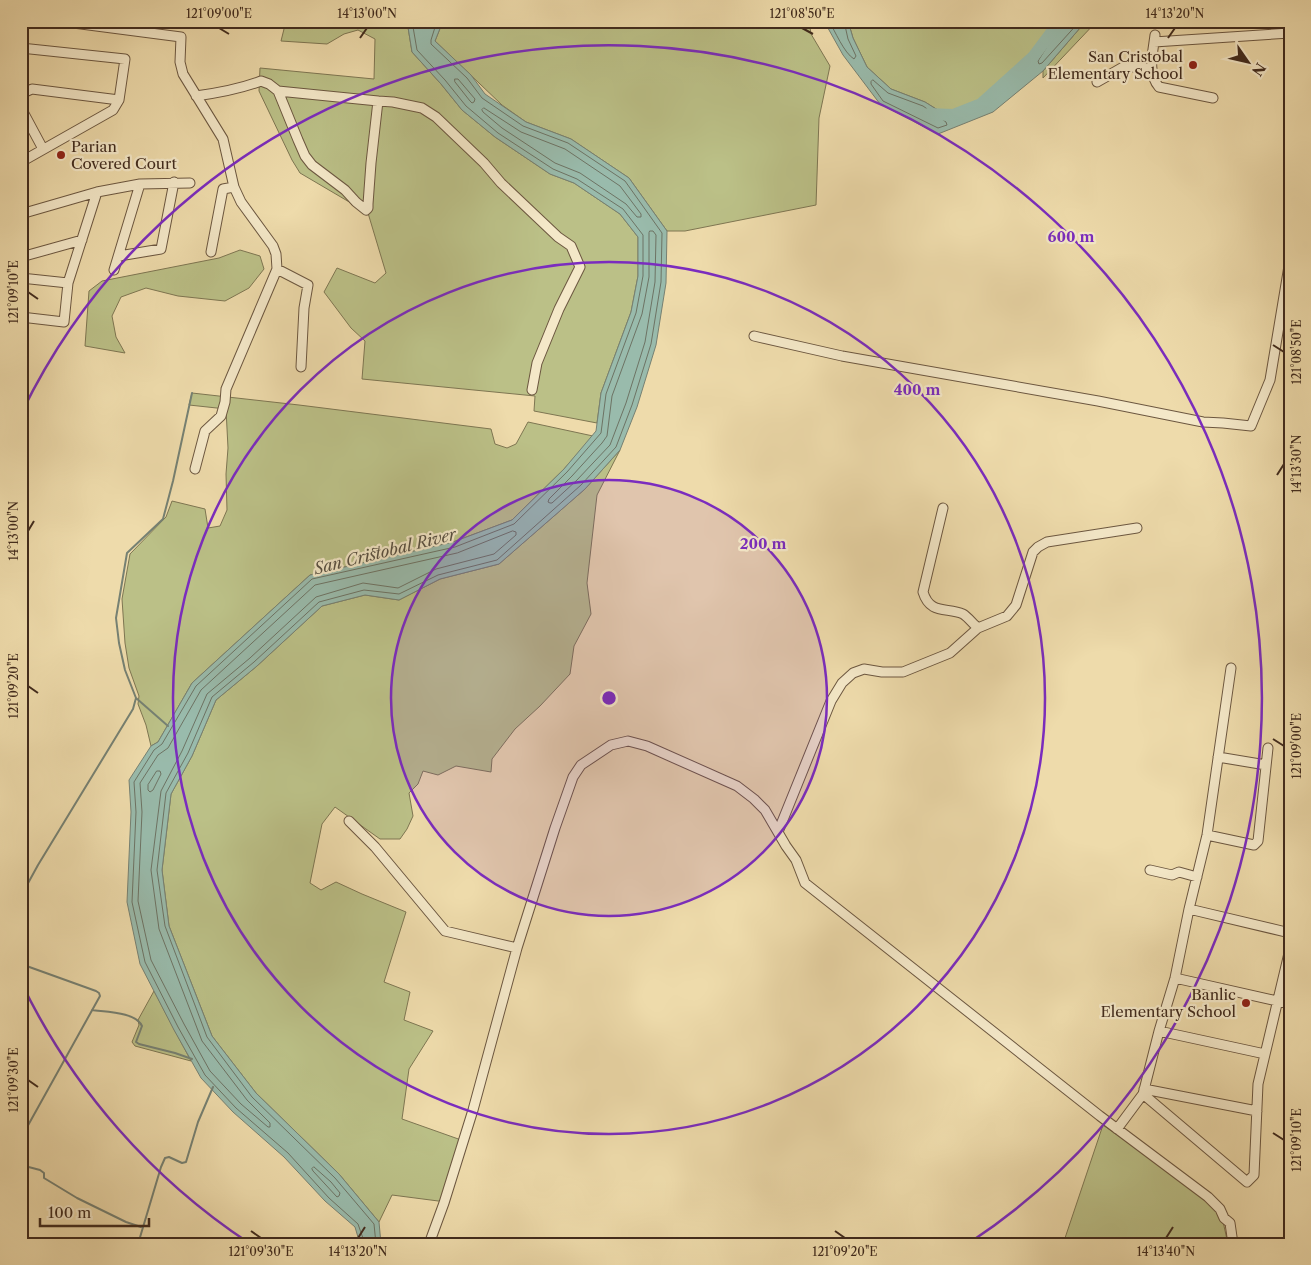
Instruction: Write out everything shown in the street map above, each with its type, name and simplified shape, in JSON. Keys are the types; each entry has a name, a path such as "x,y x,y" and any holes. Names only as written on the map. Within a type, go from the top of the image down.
{"street":[{"path":"58,21 181,37 180,62 184,74 223,139 234,187 241,202 273,246 276,254 277,270 226,388 221,416 205,431 195,469"},
{"path":"1213,98 1159,87 1155,82 1152,69 1154,38 1290,33"},
{"path":"21,48 125,59 119,100 113,110 21,162"},
{"path":"1097,82 1125,66 1152,69"},
{"path":"196,96 261,81 269,84 278,91 305,156 312,165 345,190 366,210 368,208 378,101"},
{"path":"21,94 32,89 119,100"},
{"path":"278,91 392,102 422,108 436,117 484,163 501,183 558,237 572,246 580,267 559,309 537,364 532,390"},
{"path":"21,108 24,120 43,149"},
{"path":"119,256 161,249 174,182"},
{"path":"21,214 97,192 140,184 190,182"},
{"path":"114,270 140,184"},
{"path":"211,252 223,189 234,187"},
{"path":"21,317 64,322 68,283 97,192"},
{"path":"21,257 82,240"},
{"path":"754,336 842,356 1098,401 1203,422 1251,426 1270,380 1290,260"},
{"path":"277,270 308,285 304,308 301,367"},
{"path":"21,278 68,283"},
{"path":"943,508 923,592 925,600 933,607 964,614 978,628"},
{"path":"778,832 831,701 842,683 853,673 864,669 882,672 903,672 950,653 978,628 1007,616 1016,605 1033,552 1047,542 1137,528"},
{"path":"1117,1129 1143,1091 1175,978 1206,835 1231,668"},
{"path":"429,1244 473,1110 517,948 573,777 581,766 610,745 628,741 647,746 737,786 754,799 765,810 796,860 805,883 1117,1129 1208,1197 1220,1209 1224,1218 1230,1224 1233,1244"},
{"path":"1206,835 1254,845 1258,841 1268,748"},
{"path":"1218,757 1266,764"},
{"path":"349,821 375,847 445,930 517,948"},
{"path":"1150,870 1172,875 1179,872 1196,877"},
{"path":"1189,909 1290,933"},
{"path":"1143,1091 1247,1182 1254,1175 1258,1084 1290,948"},
{"path":"1175,978 1290,1004"},
{"path":"1159,1031 1266,1054"},
{"path":"1143,1091 1257,1112"}],"green space":[{"path":"286,21 407,21 412,52 462,110 495,137 550,174 574,183 620,214 638,237 638,276 631,312 601,393 597,423 534,411 535,396 362,379 365,341 351,328 324,292 337,268 375,283 386,273 368,213 300,173 259,91 260,68 374,79 375,39 358,30 344,34 327,44 281,41"},
{"path":"443,21 809,21 811,34 830,66 819,118 816,205 685,231 667,231 629,178 571,139 526,122 502,105 435,41"},
{"path":"848,21 1057,21 1028,67 974,108 949,117 925,102 891,89 867,67 853,38"},
{"path":"1086,21 1097,21 1043,78 1043,71"},
{"path":"240,250 260,256 264,269 249,288 225,301 178,296 146,288 121,297 112,316 116,337 125,353 85,346 89,291 102,281 219,258"},
{"path":"192,393 491,429 495,444 507,448 516,444 528,422 593,436 564,469 512,520 453,542 310,575 192,683 158,742 151,746 138,704 139,696 129,668 125,643 122,599 130,554 166,517 172,501 205,509 208,528 220,526 227,510 226,474 228,448 226,409 189,405"},
{"path":"620,450 597,495 587,583 591,614 574,646 570,674 515,729 492,759 491,772 456,766 438,775 423,771 418,784 409,793 413,816 400,839 380,839 335,807 322,824 310,883 321,890 336,882 406,912 384,982 410,992 404,1020 433,1031 409,1069 402,1119 464,1141 446,1202 392,1195 379,1222 339,1174 256,1093 212,1036 169,926 162,870 171,794 192,756 216,700 257,666 322,606 365,595 399,600 440,579 499,564 585,489"},
{"path":"154,991 191,1061 135,1046 132,1042 139,1025 138,1020"},
{"path":"1103,1125 1208,1199 1222,1217 1228,1244 1118,1244 1108,1242 1103,1244 1063,1244"}],"water":[{"path":"407,21 443,21 435,41 471,75 485,94 526,122 571,139 629,178 667,231 666,283 656,345 637,407 620,450 585,489 499,564 440,579 399,600 365,595 322,606 257,666 216,700 192,756 171,794 162,870 169,926 212,1036 256,1093 339,1174 379,1222 381,1244 360,1244 355,1227 325,1201 284,1157 233,1112 201,1078 140,964 127,902 131,812 129,780 151,746 158,742 192,683 310,575 453,542 512,520 564,469 596,431 601,393 631,312 638,276 638,237 620,214 574,183 550,174 495,137 462,110 412,52"},
{"path":"824,21 848,21 853,38 867,67 891,89 925,102 949,117 974,108 1028,67 1057,21 1086,21 1043,71 993,112 938,134 880,104 843,55"}],"waterway":[{"name":"San Cristobal River","path":"928,114 953,115 981,104 1033,57 1060,21"},
{"path":"168,726 136,698 125,670 116,618 127,553 163,519 192,393"},
{"path":"21,896 133,709 136,698"},
{"path":"21,964 96,991 100,996 21,1138"},
{"path":"92,1010 127,1015 134,1018 142,1026 136,1042 192,1059"},
{"path":"138,1244 165,1158 169,1157 182,1163 186,1162 198,1122 213,1087"},
{"path":"21,1165 40,1170 44,1173 44,1178 77,1198 126,1222 141,1227"}],"place":[{"name":"San Cristobal Elementary School","path":"1193,65"},
{"name":"Parian Covered Court","path":"61,155"},
{"name":"Banlic Elementary School","path":"1246,1003"}]}
